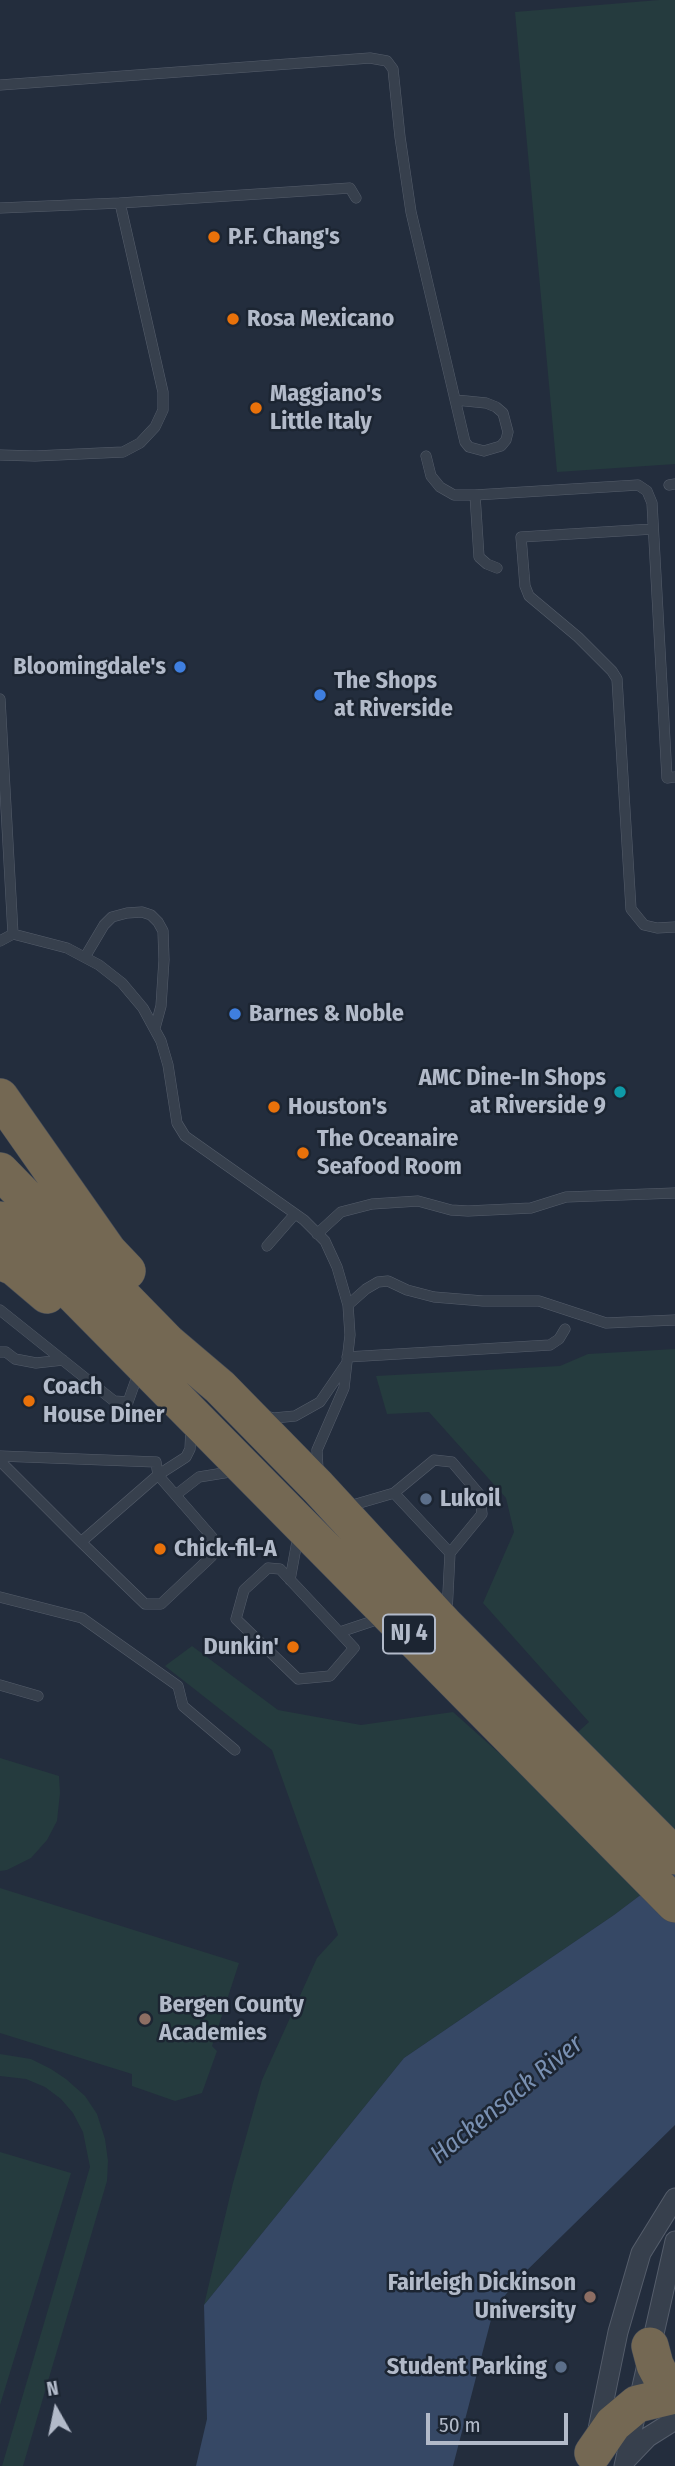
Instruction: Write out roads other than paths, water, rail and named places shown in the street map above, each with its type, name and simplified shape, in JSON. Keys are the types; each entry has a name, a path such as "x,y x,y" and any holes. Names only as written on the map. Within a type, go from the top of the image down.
{"highway":[{"path":"0,1097 108,1251 214,1363 231,1399"},
{"name":"NJ 4","path":"0,1171 167,1342 231,1399 329,1498 446,1626 675,1856"},
{"name":"NJ 4","path":"0,1220 675,1904"},
{"path":"0,1261 30,1279 58,1305 142,1364"},
{"path":"608,2461 613,2424 637,2404 675,2394 664,2382 655,2365 650,2346"}],"street":[{"path":"608,2461 618,2332 641,2253 675,2199"},
{"path":"637,2404 675,2242"},
{"path":"608,2461 675,2420"}],"lane":[{"path":"0,85 370,58 387,61 393,69 411,212 465,442 469,447 484,452 501,446 508,432 503,413 486,403 456,400"},
{"path":"0,208 349,188 356,198"},
{"path":"0,455 123,452 140,443 155,427 163,410 163,392 120,203"},
{"path":"426,456 431,476 454,495 638,485 647,491 651,498 667,778 675,778"},
{"path":"475,495 479,557 497,568"},
{"path":"653,529 521,537 528,596 578,637 617,679 631,909 644,925 657,928 675,927"},
{"path":"0,699 13,934"},
{"path":"85,957 111,917 142,912 151,915 158,922 163,931 164,960 161,1006 155,1028"},
{"path":"0,942 13,934 67,948 122,983 143,1008 155,1028 168,1065 177,1123 185,1136 295,1214 325,1241 337,1267 348,1305 350,1335 344,1388 317,1451 329,1498 394,1493 434,1460 452,1462 480,1495 482,1514 450,1553 446,1626"},
{"path":"317,1234 341,1212 372,1204 418,1201 451,1210 468,1211 531,1208 566,1198 675,1193"},
{"path":"267,1245 295,1214"},
{"path":"348,1305 366,1289 378,1282 388,1281 407,1290 434,1297 483,1301 539,1301 606,1323 675,1320"},
{"path":"0,1310 119,1403 128,1402 142,1364"},
{"path":"347,1360 550,1345 559,1339 565,1329"},
{"path":"0,1352 6,1352 15,1359 36,1363 63,1360"},
{"path":"231,1399 274,1418 295,1416 320,1402 347,1360"},
{"path":"81,1542 158,1475 186,1457 190,1449 193,1414"},
{"path":"0,1459 156,1462 158,1475 212,1536 212,1556 161,1604 145,1604 0,1459"},
{"path":"177,1494 199,1477 247,1469"},
{"path":"394,1493 450,1553"},
{"path":"290,1580 300,1522"},
{"path":"268,1568 280,1569 290,1580 354,1648 330,1676 298,1679 236,1619 244,1590 268,1568"},
{"path":"0,1597 82,1618 178,1686 183,1706 235,1750"},
{"path":"340,1632 391,1615"},
{"path":"0,1685 38,1696"}],"water":[{"name":"Hackensack River","path":"675,1869 675,2125 515,2282 493,2312 453,2466 196,2466 207,2419 204,2305 404,2058 614,1915"}],"place":[{"name":"P.F. Chang's","path":"214,237"},
{"name":"Rosa Mexicano","path":"233,319"},
{"name":"Maggiano's Little Italy","path":"256,408"},
{"name":"Bloomingdale's","path":"180,667"},
{"name":"The Shops at Riverside","path":"320,695"},
{"name":"Barnes & Noble","path":"235,1014"},
{"name":"AMC Dine-In Shops at Riverside 9","path":"620,1092"},
{"name":"Houston's","path":"274,1107"},
{"name":"The Oceanaire Seafood Room","path":"303,1153"},
{"name":"Coach House Diner","path":"29,1401"},
{"name":"Lukoil","path":"426,1499"},
{"name":"Chick-fil-A","path":"160,1549"},
{"name":"Dunkin'","path":"293,1647"},
{"name":"Bergen County Academies","path":"145,2019"},
{"name":"Fairleigh Dickinson University","path":"590,2297"},
{"name":"Student Parking","path":"561,2367"}]}
